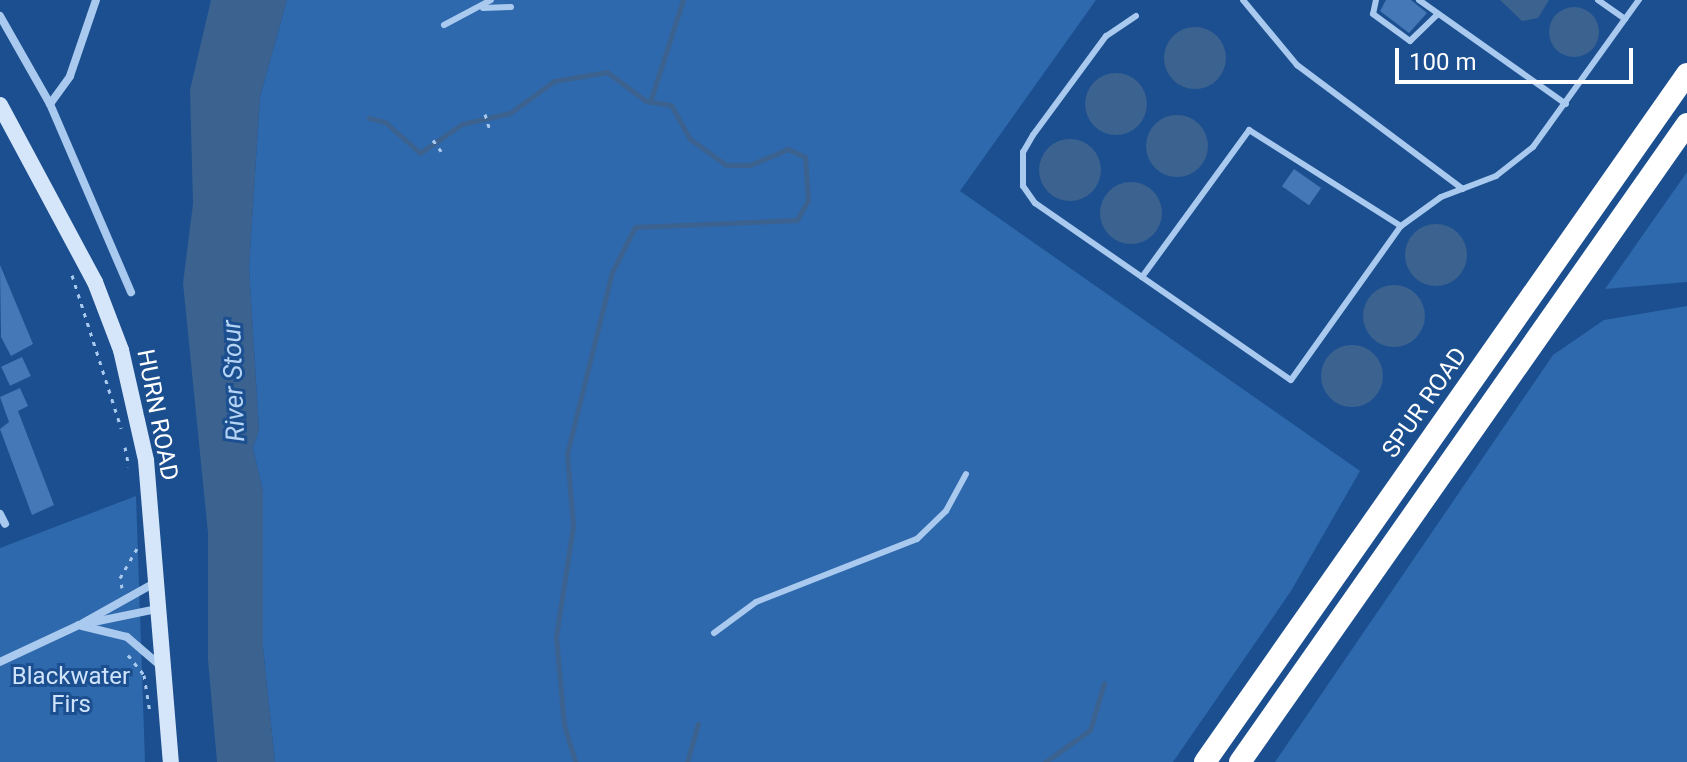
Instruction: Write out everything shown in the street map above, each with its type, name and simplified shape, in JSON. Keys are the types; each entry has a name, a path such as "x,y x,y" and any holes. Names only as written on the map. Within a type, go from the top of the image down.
{"highway":[{"name":"SPUR ROAD","path":"1205,762 1683,79"},
{"path":"1240,762 1687,124"}],"main road":[{"name":"HURN ROAD","path":"0,105 95,282 121,350 146,460 171,762"}],"street":[{"path":"50,104 70,76 96,0"},
{"path":"0,16 50,104 131,292"},
{"path":"0,514 5,524"},
{"path":"0,662 79,625 123,594 156,582"},
{"path":"79,625 157,609"},
{"path":"79,625 127,637 163,669"}],"lane":[{"path":"444,25 491,0"},
{"path":"1243,0 1297,65 1463,189"},
{"path":"1376,0 1373,14 1410,41 1438,14"},
{"path":"1419,0 1566,104"},
{"path":"1598,0 1625,19"},
{"path":"1136,16 1106,36 1033,135 1021,168 1035,203 1291,380 1401,226 1419,209 1516,162 1566,104 1639,0"},
{"path":"481,8 511,7"},
{"path":"1142,277 1249,130 1401,226"},
{"path":"714,633 756,602 917,539 946,511 966,474"}],"path":[{"path":"485,114 489,127"},
{"path":"433,140 441,151"},
{"path":"68,264 109,382 132,482"},
{"path":"123,594 120,578 140,543"},
{"path":"127,637 127,654 144,675 151,723"}],"green space":[{"path":"287,0 1096,0 960,191 1360,471 1291,591 1173,762 275,762 263,648 263,491 253,448 259,430 249,268 260,97"},
{"path":"1687,172 1687,282 1605,289"},
{"path":"1687,306 1687,762 1275,762 1553,355 1604,320"},
{"name":"Blackwater Firs","path":"136,496 145,762 0,762 0,548"}],"water":[{"name":"River Stour","path":"211,0 287,0 260,97 249,268 259,431 253,448 263,491 263,648 275,762 217,762 208,660 208,533 183,283 193,204 190,90"},
{"path":"1500,0 1549,0 1538,18 1522,21"},
{"path":"1574,7 1592,14 1599,32 1592,50 1574,57 1556,50 1549,32 1556,14"},
{"path":"1189,27 1201,27 1217,36 1224,46 1224,70 1217,80 1201,89 1189,89 1169,75 1164,64 1164,52 1178,32"},
{"path":"1110,73 1122,73 1138,82 1145,92 1145,116 1138,126 1122,135 1110,135 1090,121 1085,110 1085,98 1099,78"},
{"path":"1171,115 1183,115 1199,124 1206,134 1206,158 1199,168 1183,177 1171,177 1151,163 1146,152 1146,140 1160,120"},
{"path":"1064,139 1076,139 1092,148 1099,158 1099,182 1092,192 1076,201 1064,201 1044,187 1039,176 1039,164 1053,144"},
{"path":"1125,182 1137,182 1153,191 1160,201 1160,225 1153,235 1137,244 1125,244 1105,230 1100,219 1100,207 1114,187"},
{"path":"1430,224 1442,224 1458,233 1465,243 1465,267 1458,277 1442,286 1430,286 1410,272 1405,261 1405,249 1419,229"},
{"path":"1388,285 1400,285 1416,294 1423,304 1423,328 1416,338 1400,347 1388,347 1368,333 1363,322 1363,310 1377,290"},
{"path":"1346,345 1358,345 1374,354 1381,364 1381,388 1374,398 1358,407 1346,407 1326,393 1321,382 1321,370 1335,350"}],"building":[{"path":"1386,0 1411,0 1427,13 1409,33 1380,11"},
{"path":"1294,169 1321,188 1309,205 1282,186"},
{"path":"0,265 33,344 11,356 1,337"},
{"path":"22,357 31,376 10,386 1,367"},
{"path":"20,388 28,406 18,411 54,505 32,515 0,429 9,422 0,397"}],"waterway":[{"path":"650,102 683,0"},
{"path":"369,118 385,122 420,153 462,124 510,113 554,81 607,72 646,101 671,105 690,139 726,165 750,165 788,149 805,157 808,200 797,220 635,227 612,272 567,454 573,526 556,637 564,725 575,762"},
{"path":"1045,762 1090,730 1104,683"},
{"path":"687,762 698,724"}]}
